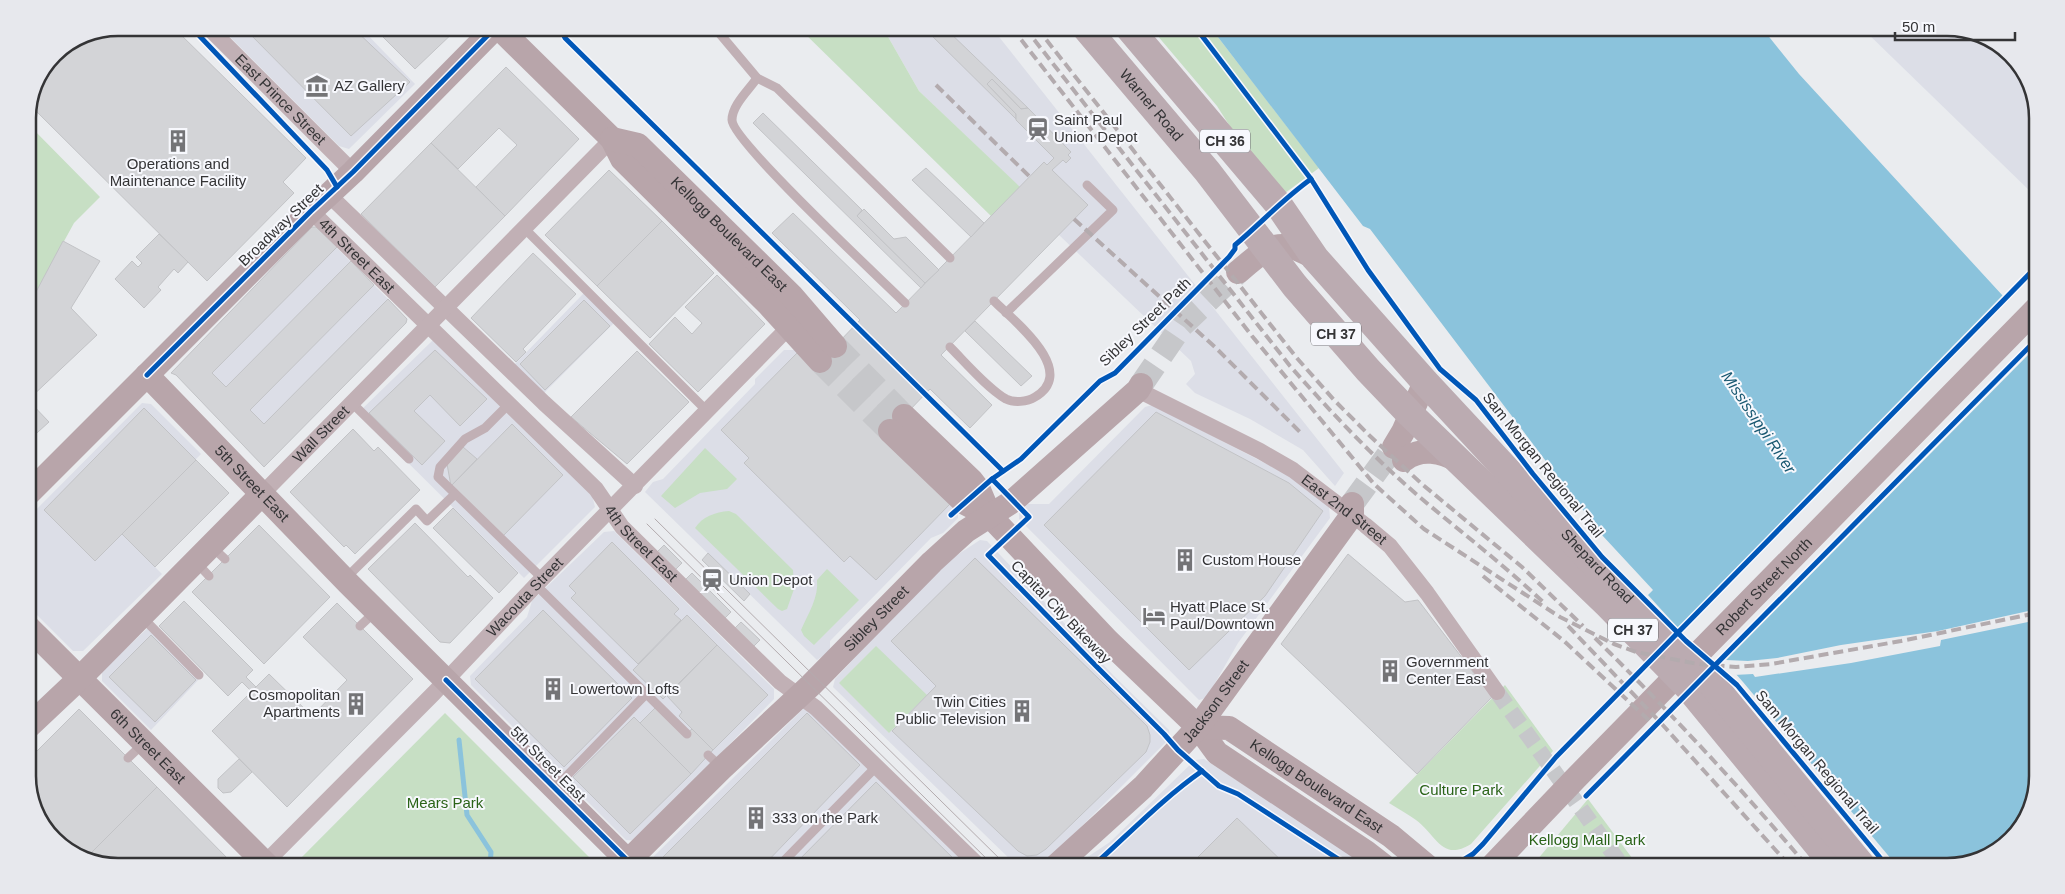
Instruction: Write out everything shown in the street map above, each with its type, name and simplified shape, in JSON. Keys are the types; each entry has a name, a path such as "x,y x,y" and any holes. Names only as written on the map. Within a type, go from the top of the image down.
{"highway":[{"name":"Warner Road","path":"1093,36 1207,172 1321,317 1410,414"},
{"name":"CH 36","path":"1136,36 1278,204 1315,258"},
{"name":"CH 37","path":"1315,258 1425,382"},
{"name":"Shepard Road","path":"1425,382 1596,566 1704,674 1855,858"},
{"name":"Shepard Road","path":"1410,414 1608,605 1689,688 1828,858"}],"main road":[{"name":"Broadway Street","path":"36,486 489,36"},
{"name":"Kellogg Boulevard East","path":"505,36 612,139 622,159 789,327 828,354 792,296 638,145 612,139"},
{"path":"1238,272 1267,249 1287,246 1296,247 1315,258"},
{"name":"Robert Street North","path":"1500,858 2029,316"},
{"name":"5th Street East","path":"147,375 345,580 368,619 446,680 621,858"},
{"path":"1425,382 1410,414 1399,453 1436,452 1449,455 1463,464"},
{"name":"Sibley Street","path":"634,858 715,762 800,695 932,562 966,531 1013,501 1140,388"},
{"name":"Kellogg Boulevard East","path":"897,423 965,503 990,516 1108,641 1198,726 1217,754 1374,858"},
{"name":"Wall Street","path":"36,719 141,616 210,560 262,494"},
{"name":"Jackson Street","path":"1065,858 1143,787 1198,726 1356,510"},
{"name":"6th Street East","path":"36,635 80,678 136,751 256,858"},
{"name":"Kellogg Boulevard East","path":"1198,726 1229,728 1391,836 1417,858"}],"street":[{"name":"East Prince Street","path":"217,36 353,172"},
{"name":"Wall Street","path":"262,494 612,139"},
{"name":"4th Street East","path":"329,195 544,403 635,486"},
{"name":"4th Street East","path":"311,211 596,489 622,527 684,588 780,682 816,708 971,858"},
{"path":"789,327 794,314 792,296"},
{"name":"Wacouta Street","path":"273,858 539,582 789,327"},
{"name":"East 2nd Street","path":"1140,388 1260,450 1356,510 1390,546 1427,593 1497,692"}],"lane":[{"path":"722,36 758,78 777,88 950,258"},
{"path":"758,78 734,110 732,122 738,134 776,177 905,303"},
{"path":"1006,313 1113,210 1087,185"},
{"path":"524,228 707,411"},
{"path":"950,347 1007,400 1026,401 1036,397 1048,382 1048,359 1040,347 994,301"},
{"path":"352,403 409,459"},
{"path":"509,404 485,428 465,439 440,467 438,477 646,694 687,734"},
{"path":"345,580 416,510 427,521 455,494"},
{"path":"141,616 199,675"},
{"path":"554,788 646,694"},
{"path":"787,858 876,767"}],"shaded area":[{"path":"229,36 369,36 415,84 349,149 339,146"},
{"path":"888,36 998,36 1344,473 1335,486 1303,450 1250,419 1195,393 1186,384 1195,374 1191,361 1059,235 1016,191 1019,187 919,91"},
{"path":"1870,36 1947,36 1963,38 1992,50 2001,57 2015,73 2027,102 2029,113 2029,190"},
{"path":"312,227 316,227 407,319 406,323 264,467 176,375 171,373"},
{"path":"584,293 615,322 542,395 512,367"},
{"path":"432,341 436,341 592,495 595,507 524,578 358,413"},
{"path":"784,350 795,350 958,512 958,518 943,533 931,538 830,641 830,651 817,660 645,492 653,482 663,479 755,384 755,379"},
{"path":"142,403 151,404 201,454 122,534 162,574 83,651 73,651 36,614 36,510"},
{"name":"Custom House","path":"1152,405 1292,477 1329,506 1330,518 1238,643 1206,698 1199,700 1019,519 1019,513 1028,504 1049,504 1145,407"},
{"path":"614,531 774,689 774,699 648,827 639,841 626,840 471,685 470,676 527,617 532,601 604,532"},
{"name":"Twin Cities Public Television","path":"980,540 987,541 1113,675 1169,730 1170,738 1050,858 1009,858 833,687 835,679 942,565"},
{"path":"151,625 202,676 151,730 102,681 102,671"},
{"path":"810,707 962,858 654,858 803,709"},
{"path":"1204,759 1357,858 1086,858 1110,842 1195,760"}],"green space":[{"path":"807,36 888,36 919,91 1020,187 991,216"},
{"path":"1158,36 1217,36 1319,168 1285,193 1247,153 1217,106"},
{"path":"36,132 100,197 74,223 36,292"},
{"path":"705,448 737,479 727,489 700,493 675,508 661,496"},
{"path":"729,511 736,514 793,570 794,589 787,609 782,611 778,609 695,528 709,516"},
{"path":"827,569 859,600 814,645 804,636 801,630 815,599 817,580"},
{"path":"876,646 927,695 889,733 839,683"},
{"name":"Culture Park","path":"1505,685 1553,751 1471,844 1461,849 1446,849 1416,820 1389,803"},
{"name":"Mears Park","path":"445,713 590,858 301,858"},
{"name":"Kellogg Mall Park","path":"1588,799 1632,858 1539,858"}],"water":[{"name":"Mississippi River","path":"1217,36 1768,36 1799,74 2029,324 2029,776 2027,792 2022,807 2018,817 2008,830 1983,849 1957,857 1890,858 1697,630 1688,639 1648,595 1653,590 1589,521 1589,518 1370,229 1363,226"}],"pier":[{"path":"2005,294 2029,321 2029,354 1726,660 1748,661 1777,658 1841,645 1938,631 2029,611 2029,622 1941,640 1940,646 1851,663 1755,677 1753,674 1734,675 1697,633 1689,640 1677,631"}],"building":[{"name":"Operations and Maintenance Facility","path":"118,36 182,36 306,158 283,182 294,193 207,281 36,111 39,97 53,68 73,50 102,38"},
{"path":"252,36 361,36 410,82 351,136"},
{"path":"382,36 450,36 415,69"},
{"path":"932,36 953,36 1028,108 1021,109 992,79 987,84 1016,114 1016,119"},
{"path":"506,67 579,139 505,216 476,187 517,145 499,128 458,169 431,143"},
{"name":"Union Depot","path":"992,79 1021,109 1028,108 1071,152 1068,155 1071,158 1066,163 1063,160 1052,170 1088,205 941,355 992,405 970,428 930,389 883,438 950,504 876,580 850,556 844,562 744,463 749,458 721,430 797,353 813,369 860,320 772,233 793,213 896,313 1044,162 1047,165 1054,158 1016,120 1016,114 987,84"},
{"path":"763,113 862,210 857,216 925,283 921,288 753,123"},
{"path":"431,143 505,216 435,287 361,214"},
{"path":"926,168 984,223 971,237 912,180"},
{"path":"609,170 662,221 597,286 545,235"},
{"path":"864,209 894,239 906,237 939,270 925,283 857,216"},
{"path":"662,221 714,273 650,338 597,286"},
{"path":"312,227 316,227 337,247 212,373 226,387 351,261 374,285 250,410 264,424 388,299 407,319 406,323 264,467 176,375 171,373"},
{"path":"159,234 188,262 178,273 174,269 158,287 161,290 144,308 115,279 132,261 138,267 142,263 136,257"},
{"path":"63,241 100,261 71,308 97,335 36,392 36,292"},
{"path":"533,253 576,294 523,349 526,352 516,362 471,318"},
{"path":"717,275 765,324 698,392 649,344 675,317 692,334 702,323 685,307"},
{"path":"584,300 610,326 545,390 520,364"},
{"path":"975,321 1032,376 1021,386 965,331"},
{"path":"435,350 487,399 460,426 430,395 414,411 445,441 422,465 369,413"},
{"path":"637,351 689,402 627,464 571,417"},
{"path":"36,408 49,422 36,434"},
{"path":"144,408 196,460 95,561 44,510"},
{"name":"Custom House","path":"1156,412 1289,483 1323,511 1265,596 1189,670 1044,525"},
{"path":"512,424 563,475 502,537 451,486"},
{"path":"353,429 374,451 378,447 420,490 355,554 346,545 344,547 290,492"},
{"path":"463,447 477,459 451,486 447,464"},
{"path":"196,460 229,493 155,567 122,534"},
{"path":"453,508 518,573 499,593 433,528"},
{"path":"415,523 468,577 470,575 493,598 450,643 440,642 368,569"},
{"path":"259,525 330,597 264,664 192,592"},
{"path":"612,542 679,609 674,614 681,620 638,664 571,598 576,593 569,586"},
{"path":"664,545 682,563 675,570 657,552"},
{"path":"708,553 750,594 744,601 702,560"},
{"name":"Government Center East","path":"1348,554 1405,602 1418,600 1492,697 1417,774 1281,644"},
{"name":"Twin Cities Public Television","path":"975,558 1147,726 1150,735 1150,742 1146,752 1046,849 1037,855 1027,856 1018,851 892,731 936,686 891,641"},
{"path":"692,573 731,612 724,619 685,580"},
{"path":"184,601 253,670 246,677 256,687 251,691 242,682 228,696 159,626"},
{"name":"Cosmopolitan Apartments","path":"337,603 413,679 287,807 212,731 269,674 312,716 347,680 303,637"},
{"name":"Lowertown Lofts","path":"543,610 632,698 564,767 475,679"},
{"path":"687,615 717,645 663,699 633,670"},
{"path":"741,622 760,640 753,647 734,629"},
{"path":"151,635 196,680 155,722 109,677"},
{"path":"717,645 768,695 713,750 679,716 682,712 667,696"},
{"path":"655,708 684,736 692,729 713,750 691,774 640,723"},
{"path":"79,709 157,787 92,852 68,841 47,817 36,781 36,752"},
{"name":"333 on the Park","path":"807,713 860,765 771,858 662,858"},
{"path":"634,717 691,774 630,834 573,777"},
{"path":"239,759 252,772 231,792 223,793 218,788 218,779"},
{"path":"876,782 953,858 801,858"},
{"path":"157,787 227,858 118,858 92,852"},
{"path":"1237,818 1279,858 1197,858"}],"waterway":[{"path":"459,740 467,815 491,852 491,858"}],"tunnel":[{"path":"1141,385 1182,325 1238,272"},
{"path":"835,346 904,416"},
{"path":"820,361 890,431"},
{"path":"1352,504 1394,447"},
{"path":"1497,692 1616,858"}],"tram line":[{"path":"655,519 999,858"},
{"path":"647,524 986,858"}],"railway":[{"path":"1018,36 1252,336 1374,484 1424,529 1560,617 1614,644 1636,652 1698,664 1736,667 1771,664 1901,641 2029,615"},
{"path":"1031,36 1305,383 1398,478 1543,602"},
{"path":"1043,36 1296,357 1334,400 1423,485 1522,567 1583,626"},
{"path":"936,85 1030,177"},
{"path":"1074,219 1216,348 1302,434"},
{"path":"1483,576 1564,641 1654,725"},
{"path":"1568,626 1660,722 1783,858"},
{"path":"1595,638 1704,750 1800,858"}],"cycle path":[{"path":"200,36 327,170 337,187"},
{"path":"147,375 311,211 353,172 487,36"},
{"path":"564,36 1003,471"},
{"name":"Sam Morgan Regional Trail","path":"1202,36 1311,179 1368,270 1440,369 1476,400 1533,474 1602,557 1686,641 1737,685 1880,858"},
{"name":"Sibley Street Path","path":"951,515 992,479 1021,459 1100,381 1115,373 1229,257 1235,249 1235,245 1311,179"},
{"path":"1466,858 1483,844 1556,757 2029,274"},
{"path":"1586,796 2029,347"},
{"name":"Capital City Bikeway","path":"992,479 1029,517 988,555 1178,750 1219,786 1238,794 1337,858"},
{"path":"446,680 625,858"},
{"path":"1102,858 1159,805 1202,771"}],"place":[{"name":"AZ Gallery","path":"317,86"},
{"name":"Saint Paul Union Depot","path":"1038,129"},
{"name":"Operations and Maintenance Facility","path":"178,141"},
{"name":"Custom House","path":"1185,560"},
{"name":"Union Depot","path":"712,580"},
{"name":"Hyatt Place St. Paul/Downtown","path":"1154,616"},
{"name":"Government Center East","path":"1390,671"},
{"name":"Lowertown Lofts","path":"553,689"},
{"name":"Cosmopolitan Apartments","path":"356,704"},
{"name":"Twin Cities Public Television","path":"1022,711"},
{"name":"333 on the Park","path":"756,818"}]}
